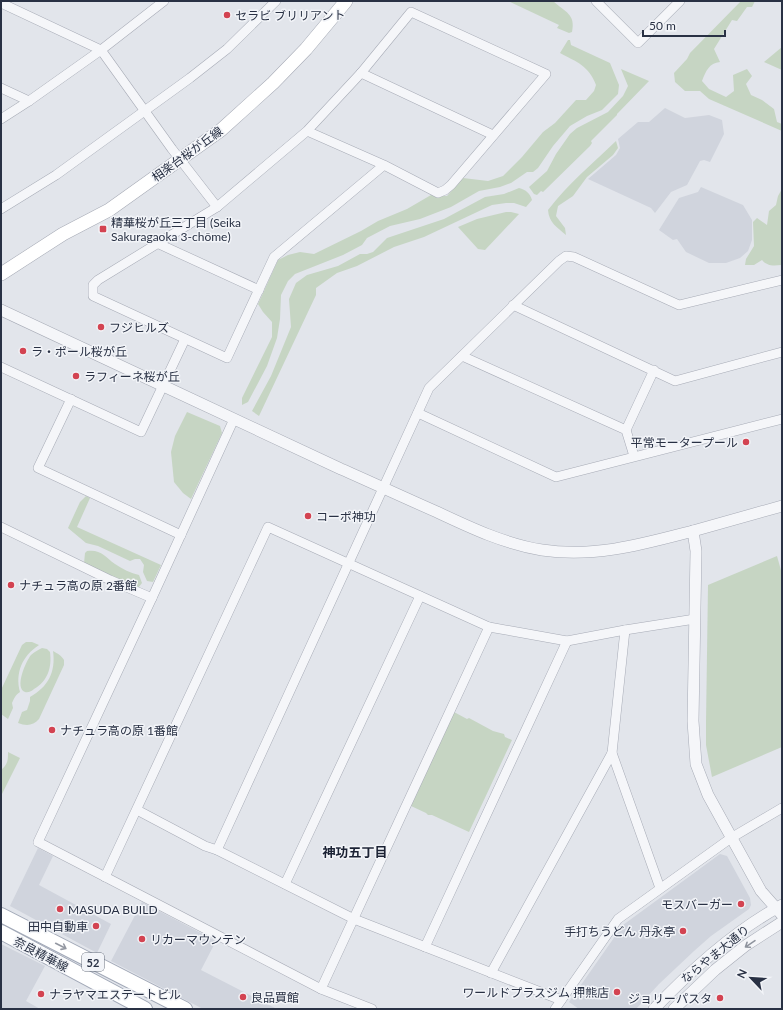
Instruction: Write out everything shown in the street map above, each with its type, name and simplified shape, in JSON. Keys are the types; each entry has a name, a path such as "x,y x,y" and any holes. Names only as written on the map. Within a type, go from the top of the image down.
{"main road":[{"name":"相楽台桜が丘線","path":"1,274 63,234 109,210 221,130 273,83 306,49 346,1"},
{"name":"奈良精華線","path":"1,915 184,1009"},
{"name":"奈良精華線","path":"1,932 145,1009"}],"street":[{"path":"1,119 101,50 164,1"},
{"path":"1,208 56,175 146,111 227,49 276,1"},
{"path":"596,1 638,43 680,1"},
{"path":"1,3 101,50 180,160 217,208"},
{"path":"307,131 384,165 438,192 445,190 451,185 546,74 411,12 361,73 307,131 217,208 98,280 93,285 93,296 228,358 274,257 384,165"},
{"path":"361,73 493,135"},
{"path":"1,88 29,101"},
{"path":"159,244 259,290"},
{"path":"217,850 430,388 559,261 566,256 574,257 679,304 782,280"},
{"path":"514,305 675,381 782,352"},
{"path":"1,310 383,488 483,533 514,545 574,554 606,551 654,541 782,506"},
{"path":"1,366 141,432 185,339"},
{"path":"462,356 626,430"},
{"path":"634,456 626,430 654,370"},
{"path":"71,399 38,468 181,535"},
{"path":"418,413 556,476 782,419"},
{"path":"234,419 38,842 321,989 372,1009"},
{"path":"1,527 110,580 152,598"},
{"path":"105,877 268,527 489,627 567,641 695,619"},
{"path":"693,531 696,551 693,722 696,764 708,795 762,893 780,909"},
{"path":"285,884 420,596"},
{"path":"321,989 489,627"},
{"path":"491,973 612,753 625,630"},
{"path":"425,947 567,641"},
{"path":"612,753 660,888"},
{"path":"555,1009 618,919 732,838 782,808"},
{"path":"137,810 205,846 217,850 354,919 561,1000"},
{"name":"ならやま大通り","path":"654,1009 703,961 748,926 780,909"},
{"name":"ならやま大通り","path":"674,1009 715,970 745,946 782,922"}],"shaded area":[{"path":"665,108 685,118 709,115 722,120 724,134 710,162 704,160 700,161 687,185 671,192 655,213 651,208 588,179 616,155 620,148 618,139 638,122 649,122"},
{"path":"701,187 743,205 752,220 752,240 748,251 740,258 726,263 709,263 686,252 677,239 673,240 659,230 679,198 698,192"},
{"path":"38,848 53,856 39,885 111,924 97,953 10,906"},
{"path":"720,854 727,856 750,898 751,905 749,909 711,936 694,951 659,984 636,1009 579,1009 569,1002 623,925"},
{"path":"142,902 216,941 201,970 277,1009 203,1009 111,961"},
{"path":"1,944 45,966 26,1001 40,1009 1,1009"}],"green space":[{"path":"508,1 553,1 571,17 573,26 572,32 569,33 557,28 559,25"},
{"path":"741,1 755,1 752,7 747,7 737,21 732,20 714,49 720,62 711,66 702,81 709,89 726,97 734,91 733,75 747,69 752,76 746,84 751,95 762,100 774,109 777,122 782,124 782,131 709,99 700,91 685,91 675,82 674,73 687,59 690,53"},
{"path":"568,40 570,40 571,45 610,63 619,85 618,94 602,110 587,116 570,126 553,146 538,168 533,172 527,172 511,183 500,187 479,191 451,207 420,219 390,226 367,238 362,245 343,255 295,274 288,281 281,295 280,319 277,338 267,366 248,402 242,405 242,398 272,337 272,322 258,304 278,260 288,255 300,252 314,254 378,221 407,209 431,195 447,196 463,178 488,181 503,176 522,157 543,132 555,123 576,100 586,100 594,91 596,85 590,73 582,65 560,53"},
{"path":"782,47 782,70 764,62"},
{"path":"621,69 649,81 591,141 592,143 590,146 543,192 541,191 537,195 534,194 529,187 547,171 556,154 570,134 577,128 608,112 623,96 628,86"},
{"path":"616,141 618,148 613,155 587,177 573,196 558,206 556,216 565,228 566,235 552,222 548,210 572,183"},
{"path":"519,188 527,192 532,200 526,207 514,203 492,205 424,237 394,247 357,266 337,273 316,288 316,295 259,416 252,411 271,376 291,327 289,299 296,283 307,275 338,266 360,254 373,252 387,238 444,219 485,197 504,194"},
{"path":"782,189 781,265 770,265 762,260 754,265 745,265 746,259 754,246 753,222 757,218 767,225 769,211 776,205 778,196"},
{"path":"506,212 519,214 485,250 478,249 458,227 477,219"},
{"path":"187,412 220,426 222,433 191,499 183,493 174,482 171,452 175,436"},
{"path":"86,496 90,498 77,527 161,565 153,582 147,581 143,572 144,565 140,559 130,561 98,546 86,543 68,528 80,502"},
{"path":"87,551 99,552 121,568 139,575 142,583 138,588 84,563 85,553"},
{"path":"777,556 782,574 782,747 712,777 706,745 708,585"},
{"path":"26,642 32,642 39,645 28,654 21,666 18,678 20,692 12,703 13,708 8,719 1,714 1,690 22,645"},
{"path":"42,648 47,649 50,652 50,668 46,678 39,686 31,691 25,692 22,690 21,685 24,668 31,655"},
{"path":"53,651 63,658 64,665 39,719 29,725 18,723 22,712 27,710 30,697 42,689 52,672 54,659"},
{"path":"454,712 493,731 504,734 505,737 512,740 469,832 432,815 428,815 411,806"},
{"path":"8,752 20,758 1,796 1,770 7,762"}],"place":[{"name":"セラビ ブリリアント","path":"227,15"},
{"name":"精華桜が丘三丁目 (Seika Sakuragaoka 3-chōme)","path":"103,229"},
{"name":"フジヒルズ","path":"101,327"},
{"name":"ラ・ポール桜が丘","path":"23,351"},
{"name":"ラフィーネ桜が丘","path":"76,376"},
{"name":"平常モータープール","path":"746,442"},
{"name":"コーポ神功","path":"308,516"},
{"name":"ナチュラ高の原 2番館","path":"11,585"},
{"name":"ナチュラ高の原 1番館","path":"52,730"},
{"name":"モスバーガー","path":"741,904"},
{"name":"MASUDA BUILD","path":"60,909"},
{"name":"田中自動車","path":"96,926"},
{"name":"手打ちうどん 丹永亭","path":"683,931"},
{"name":"リカーマウンテン","path":"142,939"},
{"name":"ワールドプラスジム 押熊店","path":"617,992"},
{"name":"ナラヤマエステートビル","path":"41,994"},
{"name":"良品買館","path":"243,997"},
{"name":"ジョリーパスタ","path":"720,998"}],"district":[{"name":"神功五丁目","path":"355,852"}]}
